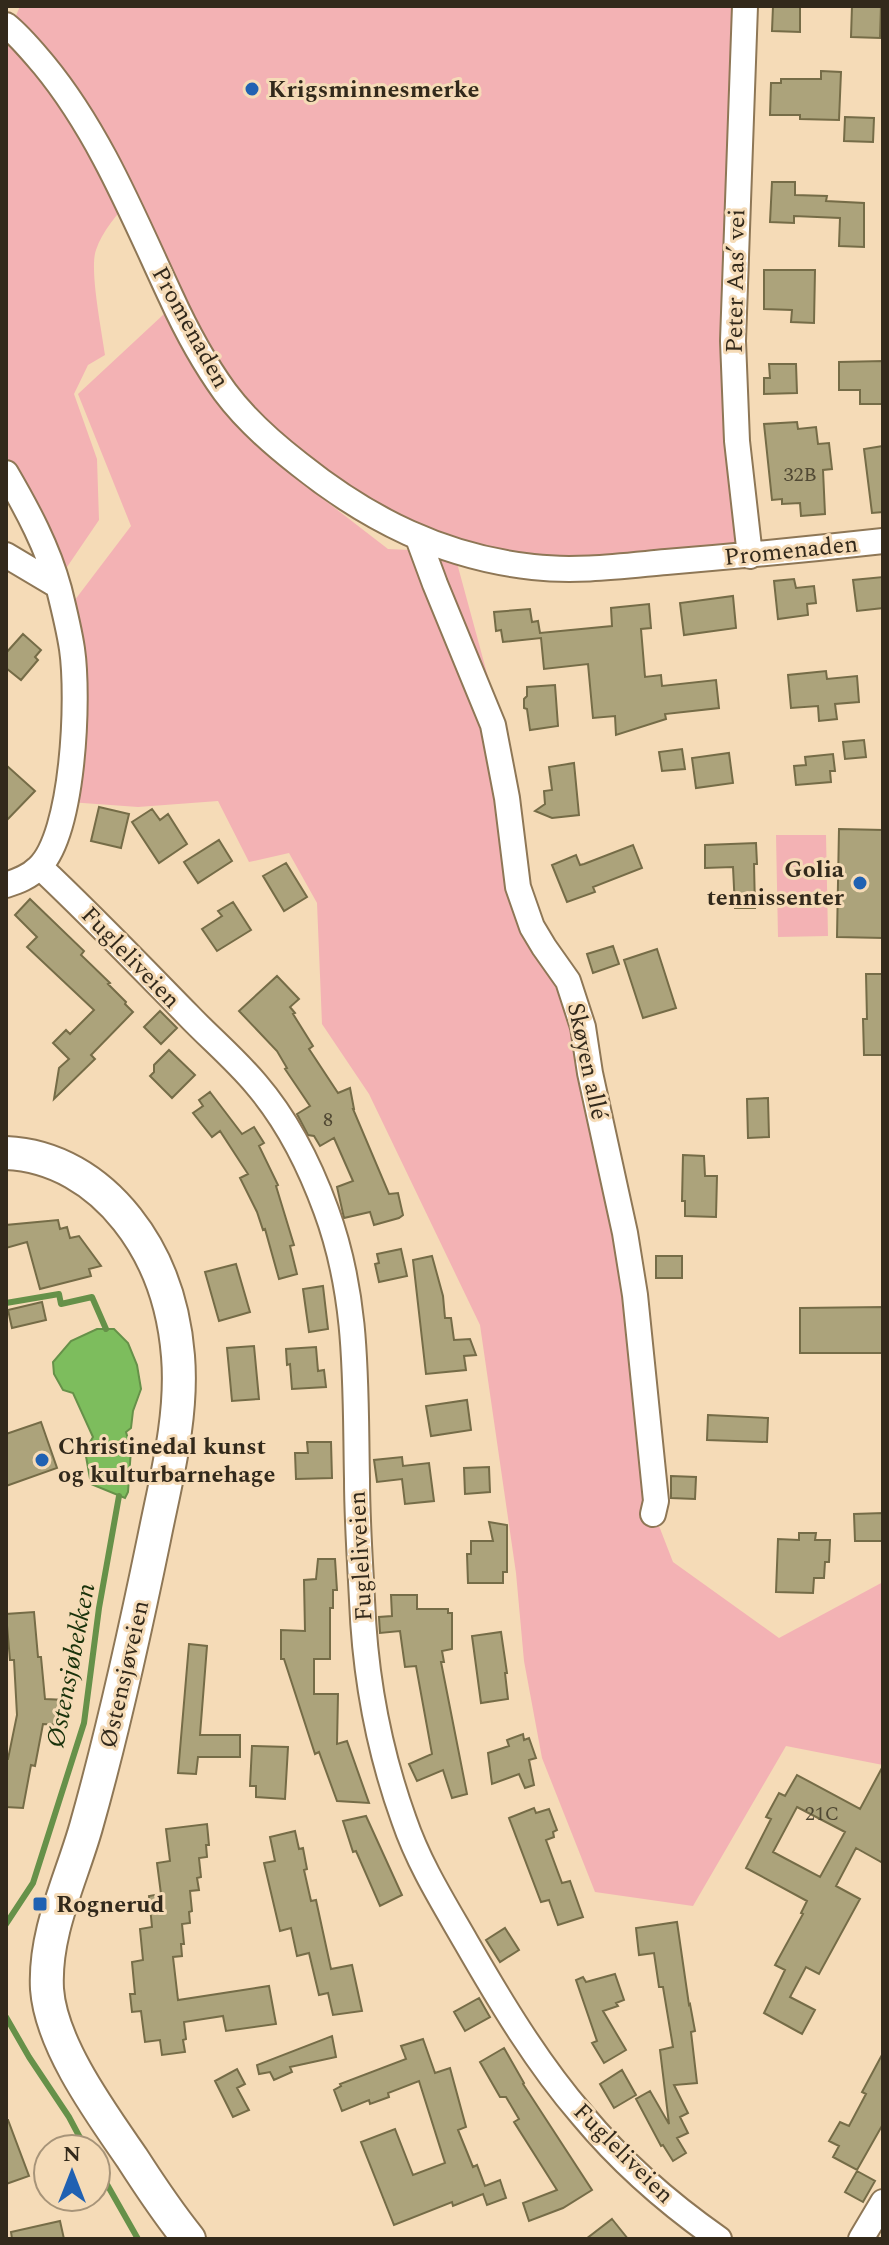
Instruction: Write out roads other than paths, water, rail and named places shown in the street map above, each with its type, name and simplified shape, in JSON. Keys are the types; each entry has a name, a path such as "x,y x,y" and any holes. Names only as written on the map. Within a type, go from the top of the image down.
{"main road":[{"name":"Østensjøveien","path":"6,1153 36,1158 64,1168 108,1197 135,1229 153,1260 168,1298 176,1333 179,1384 164,1488 117,1712 85,1832 51,1939 47,1985 52,2016 73,2064 107,2122 172,2219 189,2239"}],"street":[{"name":"Peter Aas’ vei","path":"745,6 733,341 737,441 750,556"},
{"name":"Promenaden","path":"6,25 31,50 74,104 100,148 176,308 226,393 271,442 356,506 418,538 467,554 532,567 597,568 750,556 883,541"},
{"path":"6,473 33,522 58,586 73,651 75,693 63,816 52,851 40,867 26,878 6,885"},
{"name":"Skøyen allé","path":"418,538 493,725 507,798 518,887 532,927 568,981 583,1027 635,1295 656,1501 653,1514"},
{"path":"6,555 58,586"},
{"name":"Fugleliveien","path":"40,867 252,1079 306,1165 325,1207 338,1248 352,1311 366,1655 379,1741 405,1823 424,1869 486,1976 580,2114 645,2179 719,2239"},
{"path":"861,2239 883,2202"}],"waterway":[{"name":"Østensjøbekken","path":"6,1303 59,1294 61,1304 92,1297 106,1329"},
{"name":"Østensjøbekken","path":"6,1924 33,1883 84,1723 99,1608 119,1496"},
{"name":"Østensjøbekken","path":"6,2017 78,2133"},
{"name":"Østensjøbekken","path":"112,2193 138,2239"}],"place":[{"name":"Krigsminnesmerke","path":"252,89"},
{"name":"Golia tennissenter","path":"860,883"},
{"name":"Christinedal kunst og kulturbarnehage","path":"42,1460"},
{"name":"Rognerud","path":"40,1904"}]}
